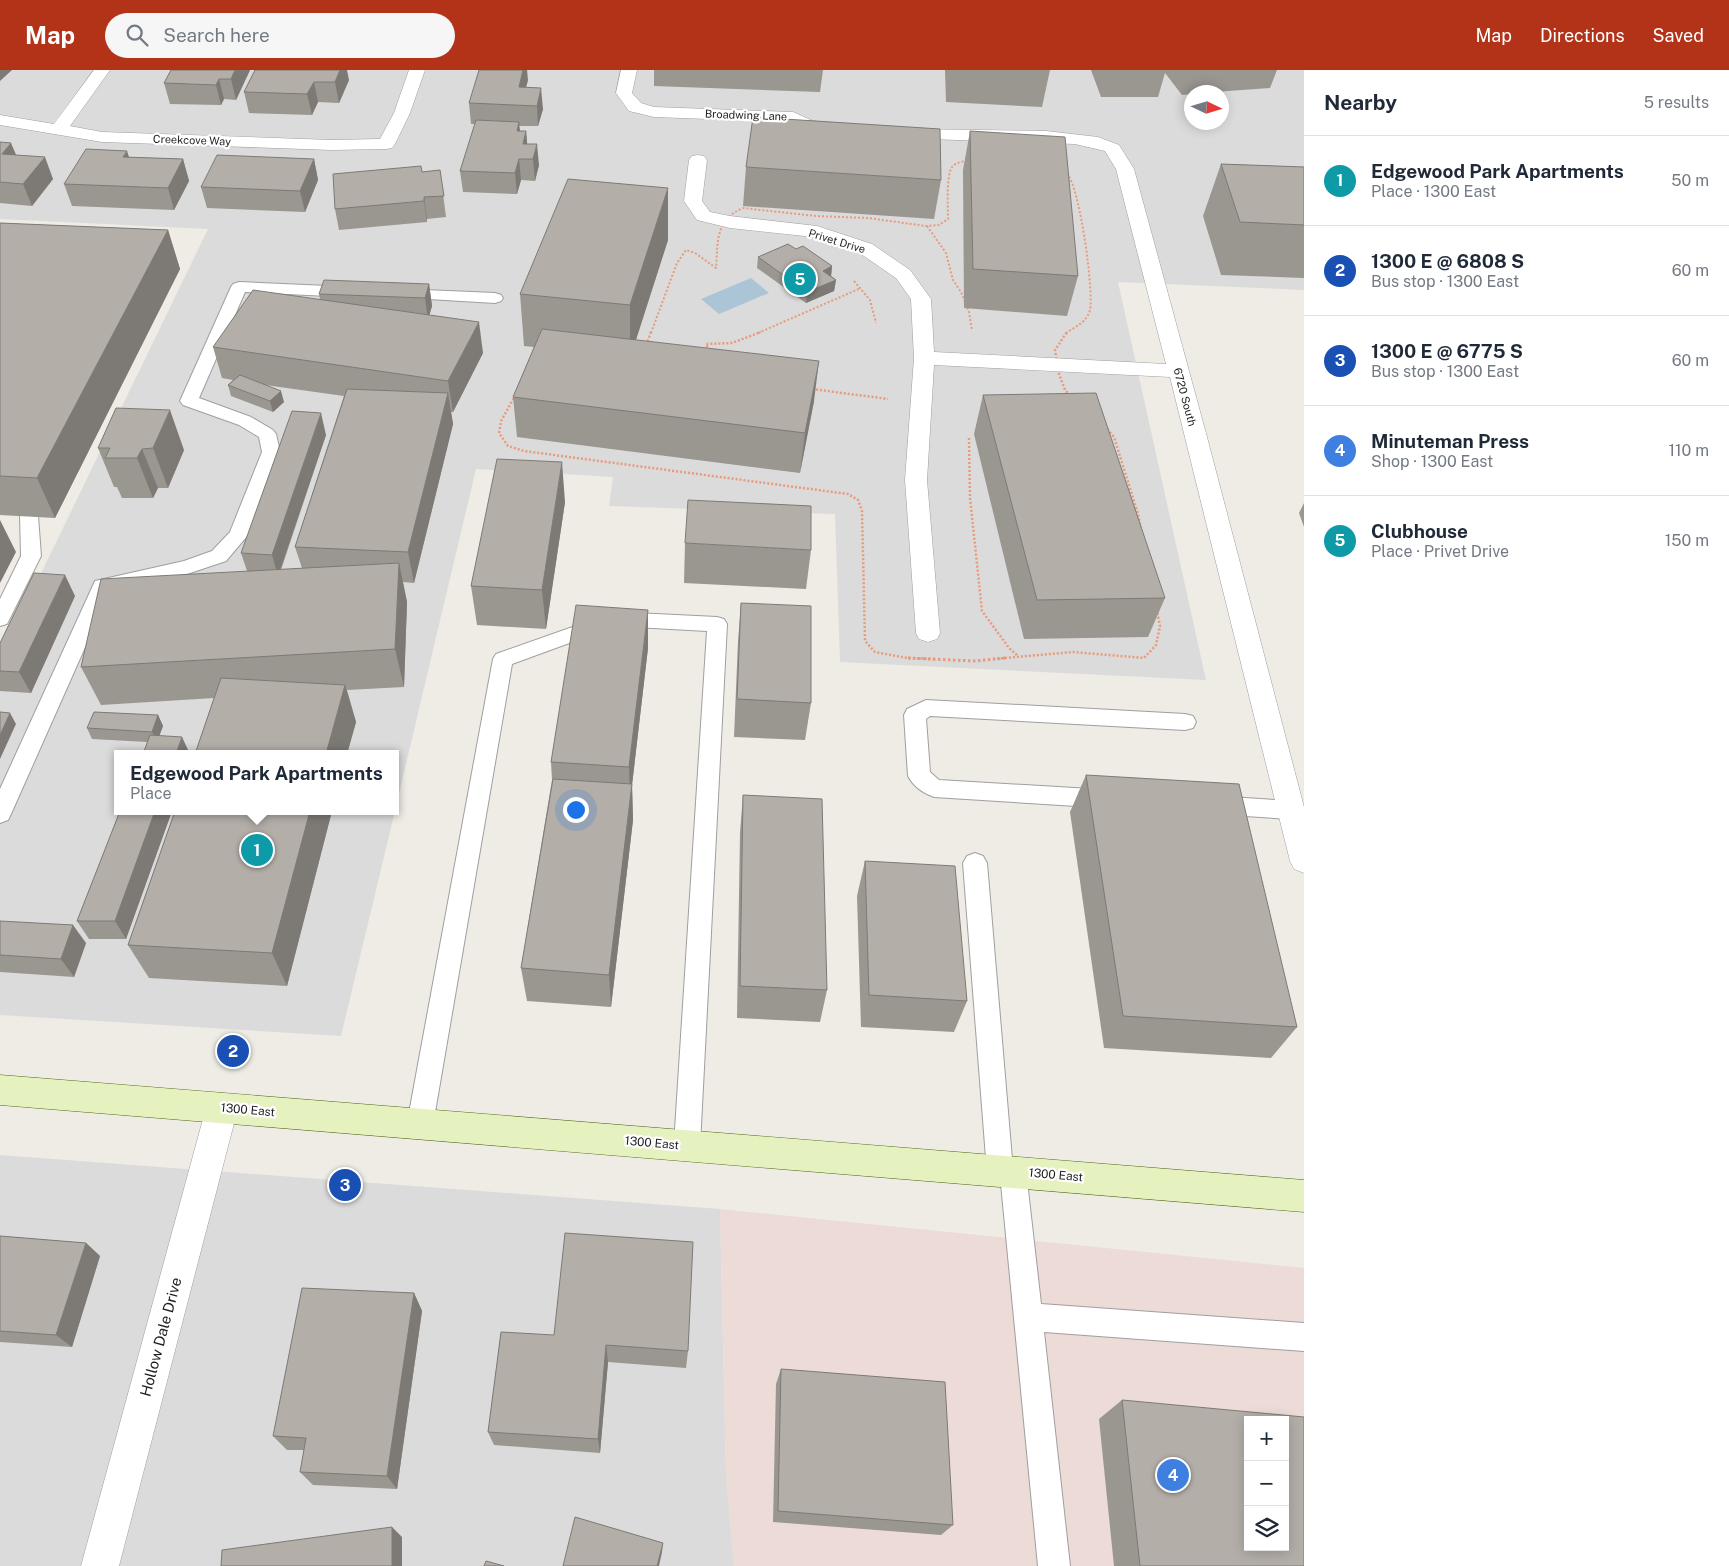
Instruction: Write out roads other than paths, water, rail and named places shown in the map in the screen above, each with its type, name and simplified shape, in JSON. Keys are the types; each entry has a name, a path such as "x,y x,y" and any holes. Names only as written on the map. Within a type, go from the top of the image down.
{"main road":[{"name":"1300 East","path":"0,1090 1304,1196"}],"street":[{"path":"58,131 102,70"},
{"name":"Creekcove Way","path":"0,120 102,137 332,145 386,144 402,113 417,70"},
{"name":"Broadwing Lane","path":"629,70 624,93 635,107 654,112 793,117 809,125 826,129 848,130"},
{"name":"6720 South","path":"891,133 1092,140 1111,147 1125,170 1199,447 1304,861"},
{"name":"Privet Drive","path":"698,160 693,202 704,216 723,221 818,232 865,248 903,274 921,299 924,358 916,480 928,633"},
{"path":"924,358 1178,371"},
{"name":"Hollow Dale Drive","path":"100,1566 222,1108"}],"lane":[{"path":"0,814 102,586 187,567 219,556 238,535 271,452 267,434 244,421 189,401 239,288 367,293"},
{"path":"387,294 495,298"},
{"path":"0,619 31,556 29,516"},
{"path":"420,1124 503,659 615,619 717,624 687,1146"},
{"path":"1132,800 934,788 919,776 915,716 926,708 1185,722"},
{"path":"1192,804 1291,810"},
{"path":"975,863 1007,1171 1029,1317 1054,1566"},
{"path":"1029,1317 1304,1337"}],"water":[{"path":"751,278 769,293 719,314 701,299"}],"place":[{"name":"Clubhouse","path":"800,279"},
{"name":"Edgewood Park Apartments","path":"257,850"},
{"name":"1300 E @ 6808 S","path":"233,1051"},
{"name":"1300 E @ 6775 S","path":"345,1185"},
{"name":"Minuteman Press","path":"1173,1475"}]}
